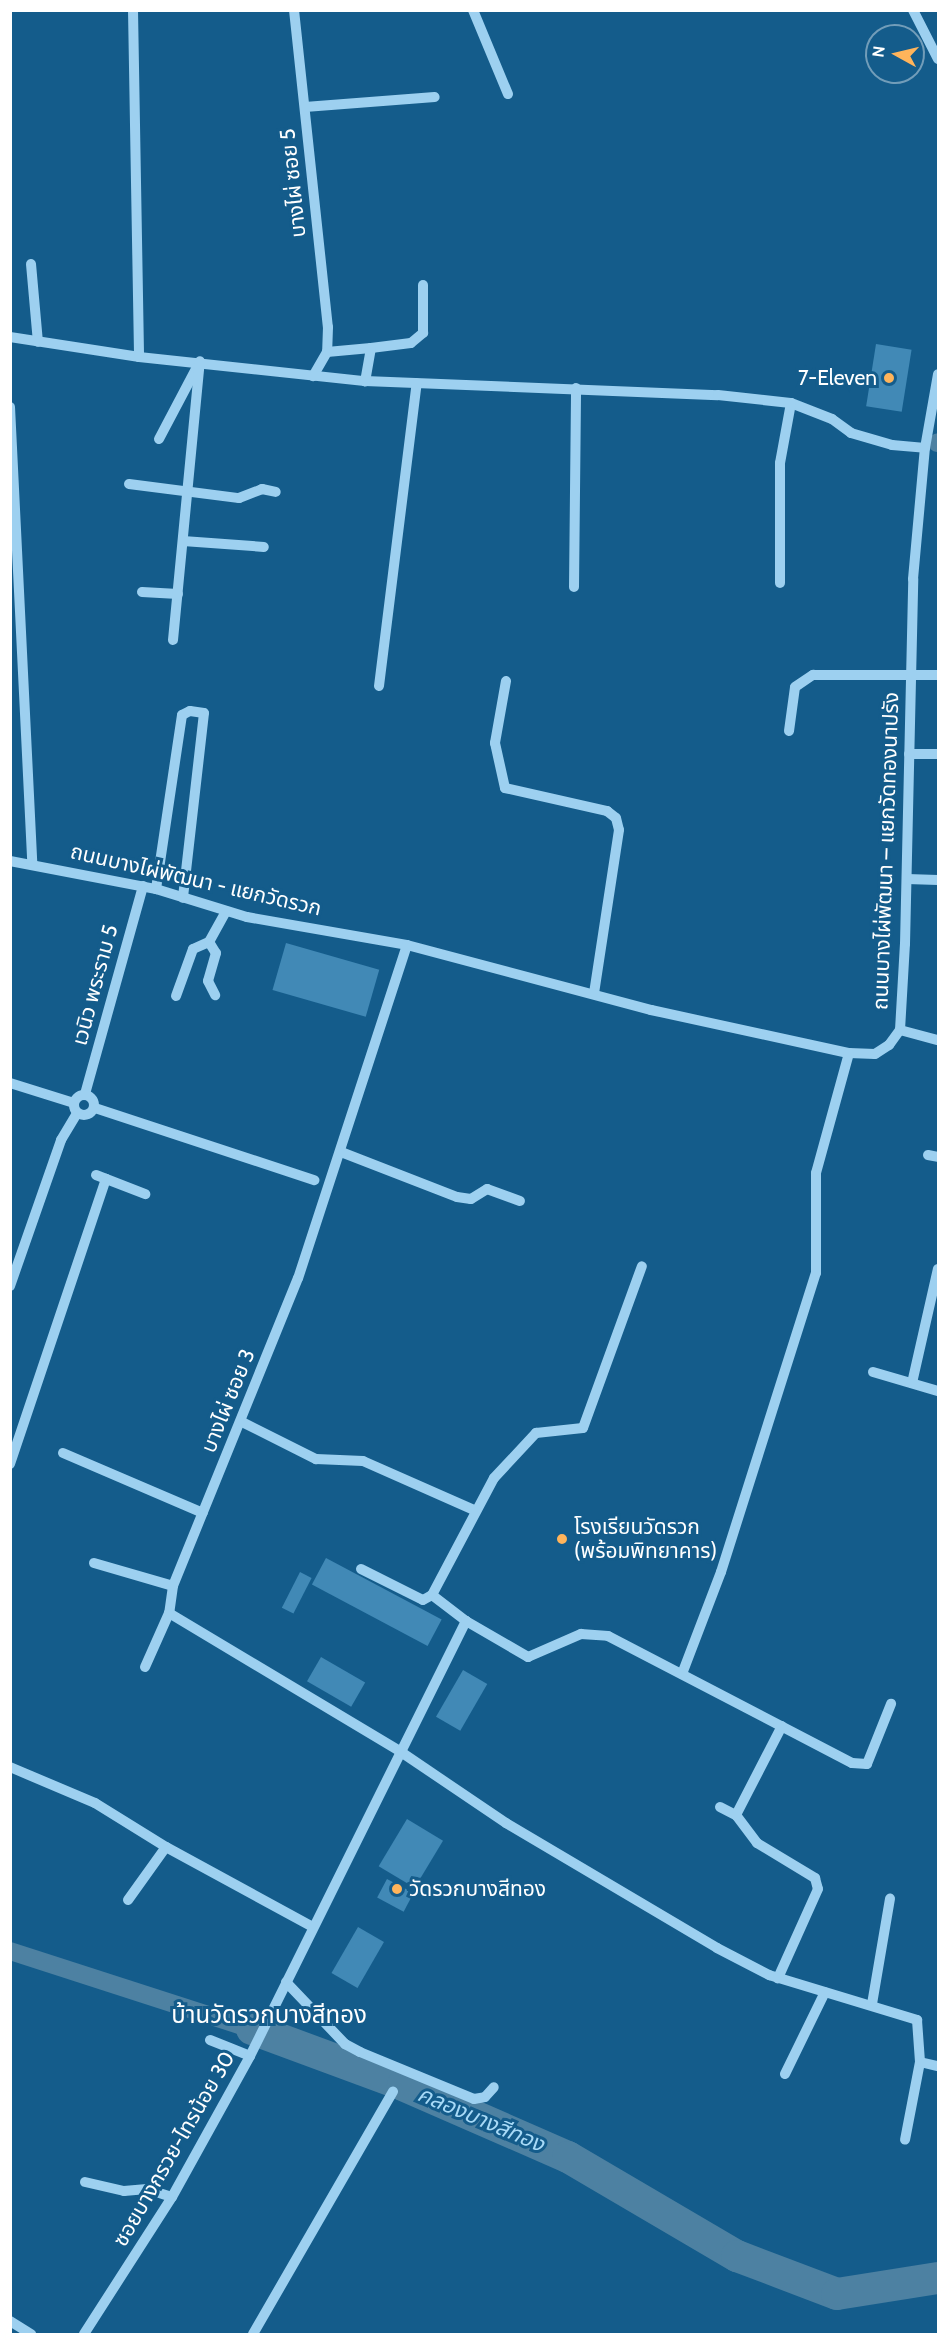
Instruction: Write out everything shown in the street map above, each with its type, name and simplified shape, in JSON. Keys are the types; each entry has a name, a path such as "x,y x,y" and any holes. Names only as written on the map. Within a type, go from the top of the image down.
{"street":[{"path":"133,10 139,357"},
{"name":"บางไผ่ ซอย 5","path":"294,10 328,327 327,352"},
{"path":"473,10 508,94"},
{"path":"913,10 939,59"},
{"path":"305,107 435,97"},
{"path":"31,264 38,342"},
{"path":"313,376 327,352 411,343 423,333 423,285"},
{"path":"10,337 139,357 200,361 365,381 576,388 725,396 791,403 832,419 851,434 892,445 925,448"},
{"path":"365,381 371,348"},
{"path":"159,439 200,361"},
{"path":"173,640 200,361"},
{"name":"ถนนบางไผ่พัฒนา – แยกวัดทองนาปรัง","path":"407,945 594,994 849,1053 875,1054 889,1045 900,1030 907,879 913,579 925,448 939,374"},
{"path":"379,686 417,382"},
{"path":"574,587 576,388"},
{"path":"780,583 780,463 791,403"},
{"path":"10,407 32,862"},
{"path":"129,484 238,498 262,489 276,492"},
{"path":"183,541 264,547"},
{"path":"142,592 178,594"},
{"path":"789,730 795,687 801,680 826,673 939,675"},
{"path":"506,681 495,743 505,788 607,811 616,818 619,830 594,994"},
{"path":"156,889 182,715 190,711 204,713 183,898"},
{"path":"909,754 939,754"},
{"name":"ถนนบางไผ่พัฒนา - แยกวัดรวก","path":"10,861 32,862 156,889 226,911 407,945"},
{"path":"907,879 939,880"},
{"name":"เวนิว พระราม 5","path":"85,1094 143,886"},
{"path":"176,996 193,949 209,942 226,911"},
{"path":"209,942 216,953 208,981 215,995"},
{"name":"บางไผ่ ซอย 3","path":"145,1667 168,1612 173,1586 242,1422 298,1278 407,945"},
{"path":"900,1030 939,1041"},
{"path":"682,1674 721,1572 816,1273 816,1173 849,1053"},
{"path":"10,1083 76,1108 84,1116 95,1108"},
{"path":"10,1286 61,1140 85,1094 93,1099 95,1108"},
{"path":"95,1108 314,1180"},
{"path":"340,1152 456,1197 471,1199 487,1189 520,1202"},
{"path":"10,1464 101,1177 146,1194"},
{"path":"361,1569 423,1600 432,1595 474,1510 494,1478 536,1433 583,1428 642,1266"},
{"path":"912,1383 939,1269"},
{"path":"873,1372 939,1391"},
{"path":"242,1422 316,1459 363,1461 474,1510"},
{"path":"63,1453 203,1513"},
{"path":"93,1563 173,1586"},
{"path":"432,1595 466,1621 528,1657 581,1634 608,1636 852,1763 867,1764 891,1704"},
{"path":"168,1612 401,1752 506,1823 717,1948 778,1978 872,2004 917,2020 920,2062 905,2140"},
{"name":"ซอยบางกรวย-ไทรน้อย 30","path":"88,2333 172,2197 252,2052 466,1621"},
{"path":"736,1815 782,1726"},
{"path":"10,1767 95,1803 166,1847 313,1927"},
{"path":"720,1807 736,1815 757,1843 815,1878 818,1889 778,1978"},
{"path":"128,1900 166,1847"},
{"path":"872,2004 890,1899"},
{"path":"286,1982 345,2044 360,2052 474,2099 485,2097 494,2087"},
{"path":"785,2074 825,1992"},
{"path":"210,2040 252,2052"},
{"path":"920,2062 939,2066"},
{"path":"253,2334 393,2092"},
{"path":"85,2182 124,2191 147,2189 172,2197"},
{"path":"10,2321 31,2334"}],"building":[{"name":"7-Eleven","path":"876,344 912,350 902,412 866,406"},
{"path":"286,943 379,970 366,1017 272,990"},
{"path":"326,1558 442,1620 428,1646 312,1584"},
{"path":"300,1572 312,1578 293,1614 282,1608"},
{"path":"321,1657 365,1682 351,1707 307,1681"},
{"path":"463,1670 487,1684 460,1731 436,1717"},
{"path":"407,1819 443,1841 415,1888 379,1866"},
{"path":"387,1879 413,1893 404,1912 377,1898"},
{"path":"358,1927 384,1942 357,1988 332,1973"}],"waterway":[{"name":"คลองบางสีทอง","path":"10,1951 252,2029"},
{"name":"คลองบางสีทอง","path":"252,2029 403,2085 568,2157 737,2256 837,2294 938,2278"}],"place":[{"name":"7-Eleven","path":"889,378"},
{"name":"โรงเรียนวัดรวก (พร้อมพิทยาคาร)","path":"562,1539"},
{"name":"วัดรวกบางสีทอง","path":"397,1889"}],"district":[{"name":"บ้านวัดรวกบางสีทอง","path":"269,2015"}]}
